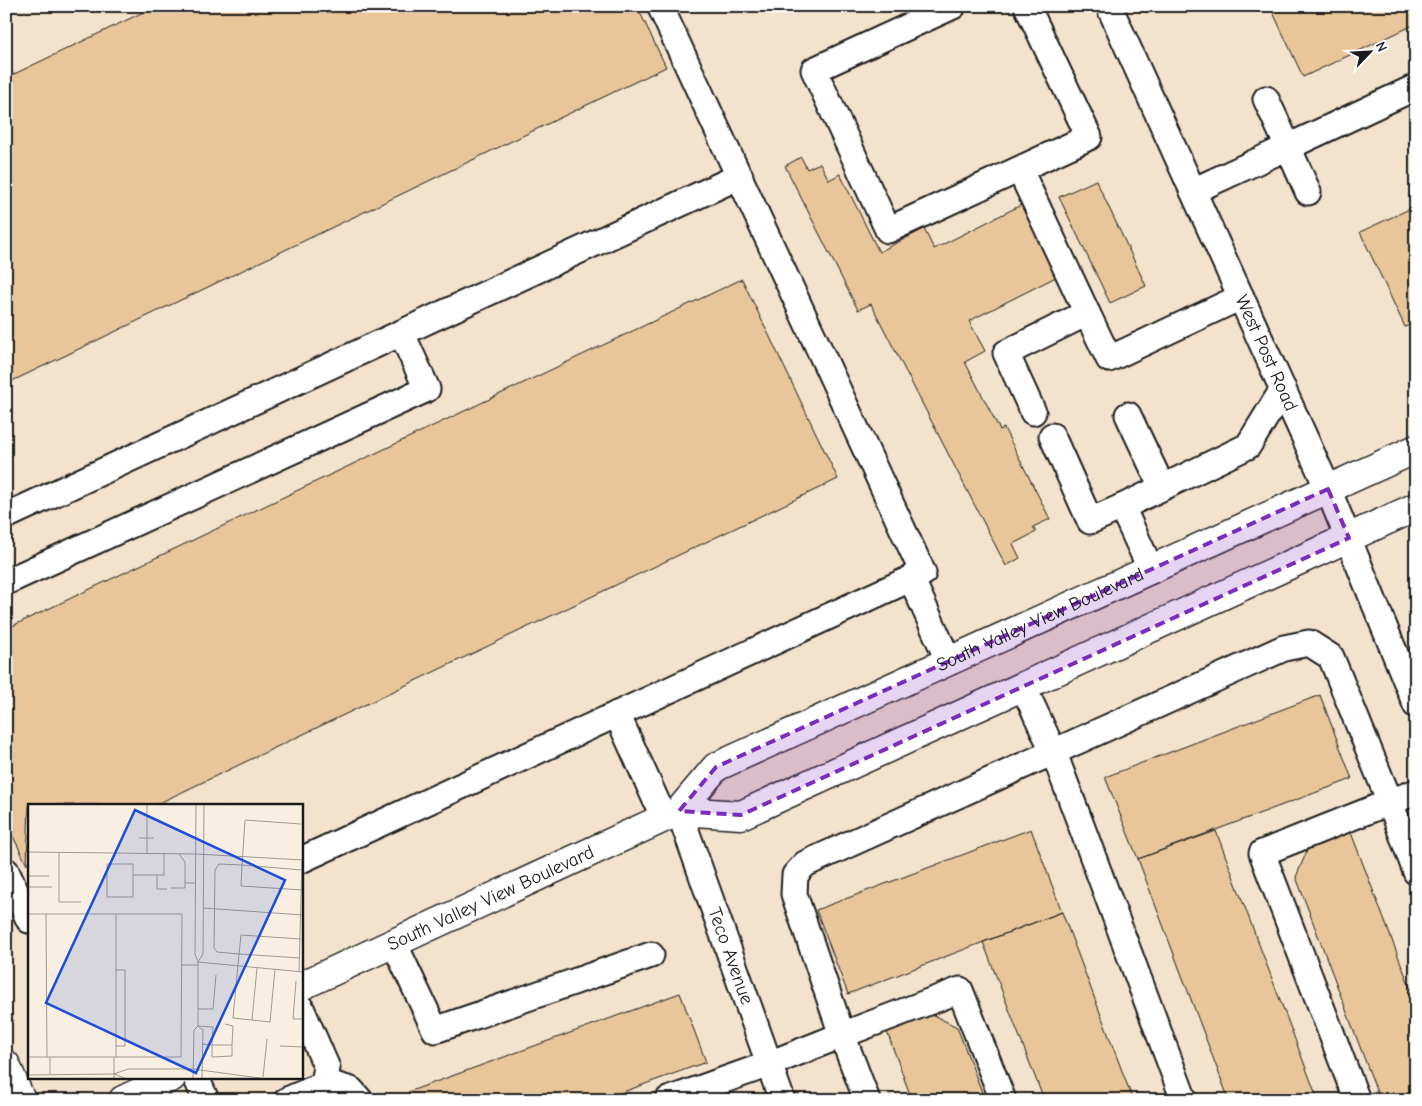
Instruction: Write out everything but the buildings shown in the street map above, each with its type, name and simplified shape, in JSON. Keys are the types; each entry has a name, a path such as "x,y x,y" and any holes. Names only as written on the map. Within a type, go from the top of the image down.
{"main road":[{"name":"South Valley View Boulevard","path":"302,986 671,814 716,767 1416,449"},
{"name":"South Valley View Boulevard","path":"671,814 741,814 1416,508"},
{"path":"123,1100 170,1078"}],"street":[{"path":"302,860 923,573 660,6"},
{"path":"953,6 814,70 888,230 1089,137 1027,6"},
{"name":"West Post Road","path":"1109,6 1328,489 1416,705"},
{"path":"1193,191 1416,87"},
{"path":"1266,99 1308,192"},
{"path":"1020,170 1109,359 1241,297"},
{"path":"6,516 740,176"},
{"path":"1033,412 1006,352 1087,313"},
{"path":"6,582 427,389 402,334"},
{"path":"1052,436 1090,521 1248,446 1283,389"},
{"path":"1128,415 1162,487"},
{"path":"1122,507 1151,570"},
{"path":"911,578 949,662"},
{"path":"867,1100 842,1035 794,894 795,875 805,864 1284,648 1309,643 1330,657 1390,802 1416,872"},
{"path":"1023,686 1054,753 1184,1100"},
{"name":"Teco Avenue","path":"617,714 671,814 770,1064 782,1100"},
{"path":"1357,1100 1262,853 1416,792"},
{"path":"6,871 28,918"},
{"path":"394,943 435,1030 651,955"},
{"path":"668,1100 770,1064 960,990 1003,1100"},
{"path":"302,1010 327,1068 324,1082"},
{"path":"196,1078 206,1100"},
{"path":"286,1100 324,1082 351,1090 360,1100"}],"highlighted area":[{"path":"1328,489 1349,538 741,815 679,811 716,767"}],"shaded area":[{"path":"6,6 1416,6 1416,1100 6,1100"}]}
